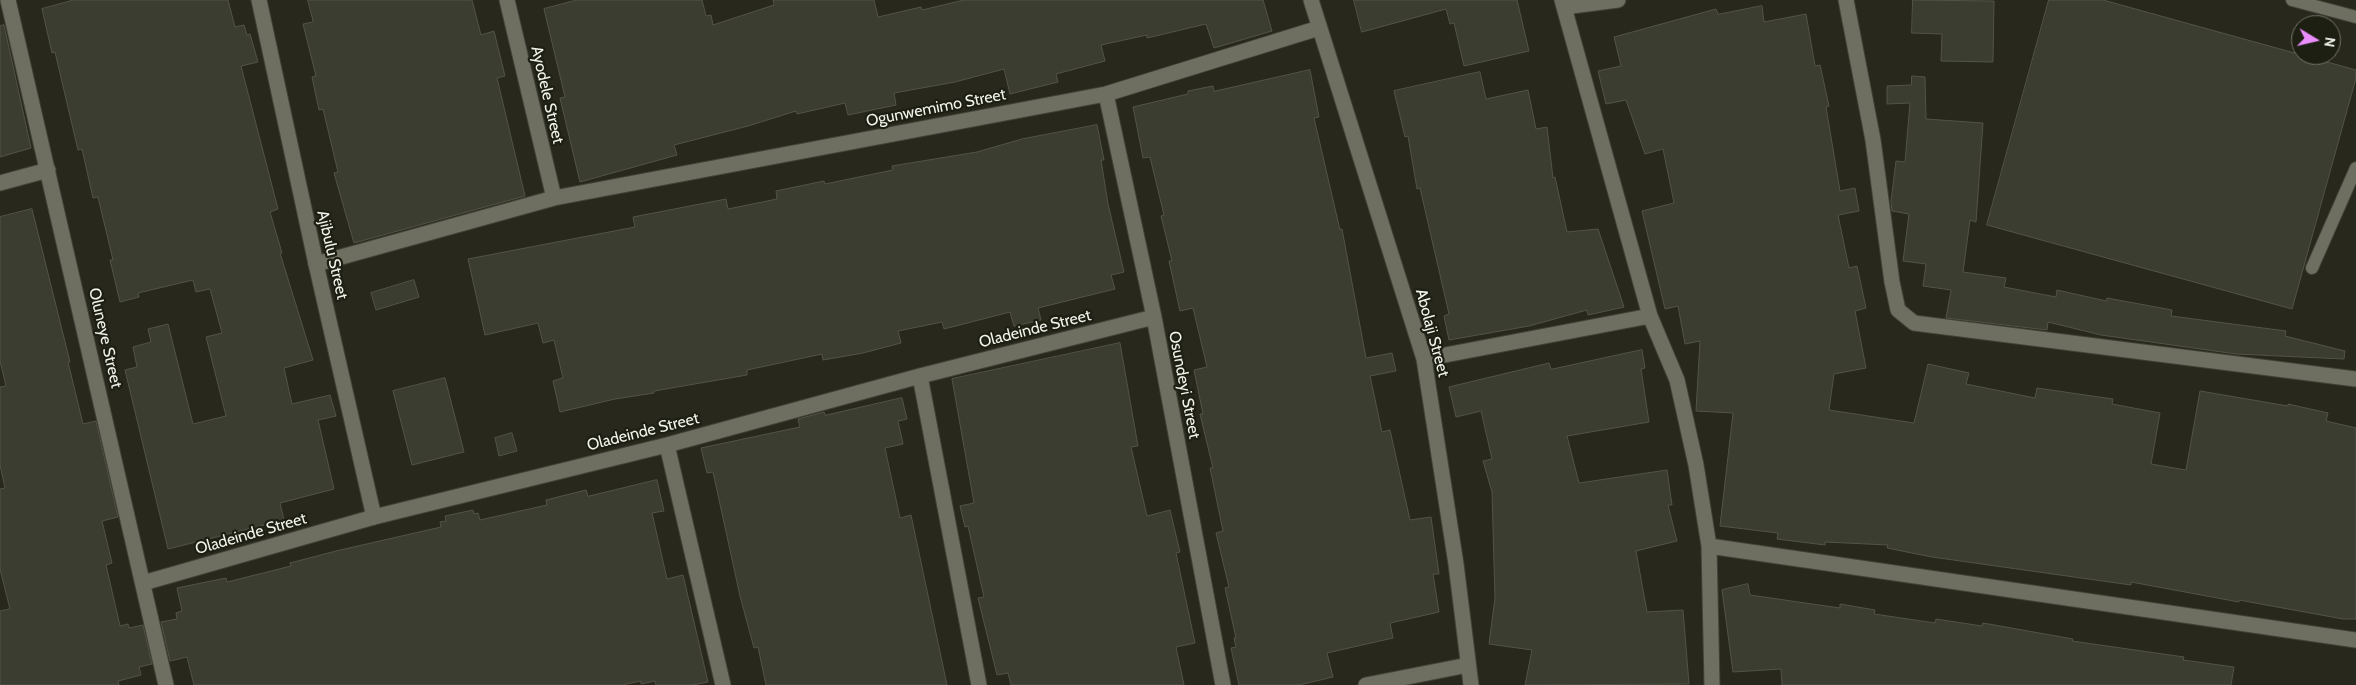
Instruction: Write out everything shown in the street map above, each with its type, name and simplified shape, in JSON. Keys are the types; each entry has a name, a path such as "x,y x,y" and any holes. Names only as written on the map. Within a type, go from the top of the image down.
{"street":[{"name":"Oluneye Street","path":"8,0 166,685"},
{"name":"Ajibulu Street","path":"259,0 316,264 374,517"},
{"name":"Ayodele Street","path":"506,0 554,198"},
{"name":"Abolaji Street","path":"1311,0 1424,359 1456,564 1471,685"},
{"path":"1618,0 1563,3 1650,316 1677,380 1696,465 1709,546 1712,685"},
{"path":"1846,0 1873,140 1892,282 1898,310 1914,323 2356,378"},
{"name":"Ogunwemimo Street","path":"316,264 554,198 1106,94 1319,28"},
{"name":"Osundeyi Street","path":"1106,94 1154,317 1222,685"},
{"path":"0,183 48,170"},
{"path":"1424,359 1650,316"},
{"name":"Oladeinde Street","path":"142,583 374,517 667,445 920,376 1154,317"},
{"path":"920,376 979,685"},
{"path":"667,445 723,685"},
{"path":"1709,546 2356,640"},
{"path":"1366,685 1468,665"}],"lane":[{"path":"2292,0 2356,17"},
{"path":"2312,268 2356,168"}],"building":[{"path":"74,0 228,0 235,27 244,25 247,35 250,34 258,62 241,66 278,209 270,212 282,253 280,253 313,360 284,368 292,404 330,395 336,416 318,420 334,489 280,503 284,520 168,549 125,370 137,367 133,347 151,342 148,329 168,324 193,424 226,416 206,337 222,333 210,289 196,292 193,280 138,293 139,297 120,302 110,260 113,260 98,197 93,198 82,149 78,150 55,52 52,53 42,9"},
{"path":"308,0 472,0 481,35 494,31 505,76 497,78 525,196 354,243 334,173 338,172 323,109 319,110 312,77 316,76 303,24 313,22"},
{"path":"577,0 702,0 706,16 711,15 713,25 774,5 773,0 874,0 878,17 921,7 922,10 964,0 1263,0 1272,31 1214,48 1206,24 1147,38 1147,35 1101,45 1105,61 1056,74 1058,82 1010,94 1004,69 955,82 894,93 896,105 848,115 845,103 797,114 796,111 748,126 674,145 677,155 580,182 560,98 565,97 544,9"},
{"path":"1354,0 1517,0 1529,51 1464,66 1454,23 1450,24 1446,9 1362,32"},
{"path":"1913,0 1994,1 1993,62 1941,61 1942,34 1912,33"},
{"path":"2049,0 2103,0 2291,52 2291,65 2338,65 2356,70 2356,78 2292,309 1987,225"},
{"path":"1762,6 1764,22 1806,14 1815,66 1820,65 1829,106 1826,107 1840,191 1855,188 1859,211 1838,215 1849,268 1857,266 1866,308 1855,311 1866,368 1834,374 1829,410 1914,423 1928,364 1969,373 1966,384 2035,398 2037,388 2113,399 2112,404 2160,413 2151,464 2186,470 2200,391 2288,406 2288,404 2328,413 2326,421 2356,428 2356,619 2343,619 2239,600 2239,602 2131,582 2131,585 1932,557 1887,548 1888,545 1825,542 1825,545 1777,539 1778,533 1720,526 1733,413 1696,411 1700,341 1685,344 1678,306 1665,309 1642,211 1674,203 1663,149 1645,154 1626,100 1606,104 1598,71 1621,66 1614,37 1716,9 1718,14"},
{"path":"4,25 31,148 0,157 0,26"},
{"path":"1310,70 1319,117 1314,118 1340,230 1342,229 1366,358 1392,353 1396,371 1370,376 1382,432 1390,430 1410,520 1431,517 1439,574 1433,574 1439,612 1390,623 1393,638 1327,653 1333,677 1299,685 1239,685 1231,648 1236,647 1234,638 1236,638 1225,588 1229,587 1216,533 1223,531 1210,468 1213,468 1200,414 1203,414 1194,370 1207,367 1193,308 1180,311 1169,261 1172,261 1161,216 1164,215 1150,157 1143,158 1133,107 1188,94 1188,91 1213,86 1214,91"},
{"path":"1480,72 1486,99 1528,90 1536,129 1547,127 1553,178 1555,177 1567,232 1598,229 1624,307 1588,315 1587,310 1529,326 1449,340 1444,316 1449,314 1420,188 1417,189 1408,136 1405,137 1394,91"},
{"path":"1912,76 1925,77 1926,119 1983,123 1976,222 1970,220 1963,272 2006,278 2004,287 2056,297 2057,290 2106,301 2107,298 2172,310 2171,316 2286,331 2285,336 2345,351 2344,359 2236,354 2101,335 2048,322 2047,330 1946,318 1951,290 1923,286 1926,264 1903,261 1909,214 1892,211 1891,201 1896,161 1905,162 1910,103 1887,104 1887,86 1911,85"},
{"path":"1097,125 1104,160 1101,160 1108,204 1124,272 1111,275 1115,289 1038,308 1041,320 1014,326 1010,312 944,329 942,322 898,331 901,343 863,353 823,360 822,354 747,370 747,375 654,391 654,393 615,399 560,412 553,381 563,378 554,340 543,343 538,323 485,335 468,259 635,227 633,217 726,199 728,209 777,199 776,191 824,181 825,184 893,170 892,166 977,152 1022,139"},
{"path":"32,209 70,362 68,362 83,424 96,421 118,517 102,521 112,563 106,565 120,626 128,624 129,628 143,625 152,664 139,667 141,675 118,681 119,685 0,685 0,611 10,609 0,569 0,489 5,488 0,465 0,387 6,386 0,361 0,217"},
{"path":"414,280 419,297 376,310 371,293"},
{"path":"1120,343 1138,446 1131,447 1147,516 1170,510 1180,552 1176,553 1195,643 1176,647 1184,685 1011,685 1008,673 997,675 978,598 984,597 968,526 965,527 960,506 974,503 952,379"},
{"path":"1642,350 1645,368 1641,369 1649,422 1567,436 1579,483 1667,470 1672,505 1668,505 1677,541 1636,551 1647,612 1683,610 1689,684 1525,685 1532,650 1489,644 1495,598 1492,492 1483,461 1492,459 1481,411 1456,417 1449,387 1549,363 1551,369"},
{"path":"445,378 464,452 412,465 393,391"},
{"path":"902,398 907,419 898,421 903,444 885,448 900,518 911,515 947,685 766,685 758,647 754,648 740,596 713,472 707,473 701,448 800,427 798,419 824,412 825,415"},
{"path":"512,433 517,451 499,456 495,438"},
{"path":"657,480 664,511 652,513 667,579 683,575 708,682 693,685 656,685 655,681 641,684 641,681 622,685 194,685 187,657 170,661 161,622 177,619 176,613 182,611 177,588 226,578 227,582 291,566 290,563 336,551 441,527 440,522 446,521 445,516 473,510 474,514 478,513 480,520 547,505 546,500 586,490 588,496"},
{"path":"1748,584 1750,595 1840,608 1840,604 1875,610 1874,614 1935,623 1936,619 1982,626 1983,623 2073,639 2072,641 2184,657 2183,660 2234,667 2231,685 1782,685 1781,669 1733,672 1722,590"}]}
